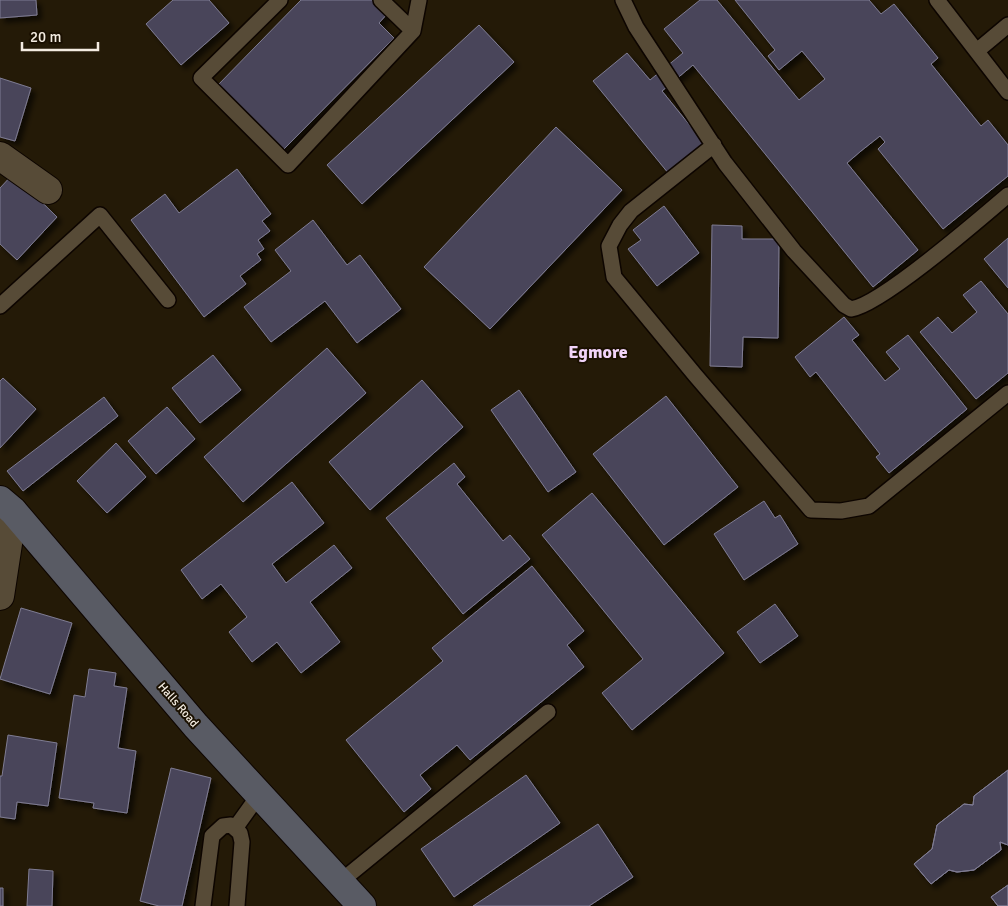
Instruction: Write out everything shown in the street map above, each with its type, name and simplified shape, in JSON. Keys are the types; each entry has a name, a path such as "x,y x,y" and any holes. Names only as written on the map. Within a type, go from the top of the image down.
{"main road":[{"name":"Halls Road","path":"7,506 196,726 362,906"}],"street":[{"path":"0,156 48,190"},
{"path":"0,596 7,506"}],"lane":[{"path":"280,0 201,78 288,165 413,30 418,0"},
{"path":"381,0 413,30"},
{"path":"623,0 636,27 714,145 794,251 844,305 852,309 871,302 967,230 1008,195"},
{"path":"937,0 978,50 1008,92"},
{"path":"978,50 1008,25"},
{"path":"714,145 631,211 620,225 609,246 614,277 811,510 841,511 869,506 1008,393"},
{"path":"0,306 100,215 168,300"},
{"path":"340,882 370,855 548,712"},
{"path":"236,827 259,795"},
{"path":"203,906 212,836 223,826 236,827"},
{"path":"236,827 242,842 237,906"}],"building":[{"path":"0,0 36,0 37,15 0,18"},
{"path":"173,0 209,0 229,23 181,65 146,24"},
{"path":"301,0 375,0 388,13 379,23 394,38 282,151 217,86"},
{"path":"700,0 717,0 799,100 825,79 802,51 779,70 768,56 775,50 735,0 869,0 881,14 894,4 938,58 931,64 981,126 988,120 1008,145 1008,176 943,229 878,149 885,142 880,136 861,151 847,163 918,250 873,287 693,65 662,91 705,144 669,174 593,81 627,53 650,80 683,53 664,29"},
{"path":"479,25 514,62 362,204 327,165"},
{"path":"0,78 31,88 15,141 0,137"},
{"path":"556,127 622,190 490,329 424,267"},
{"path":"237,169 271,214 262,221 270,231 258,240 264,249 257,254 261,260 240,276 246,284 204,317 131,220 165,194 179,213"},
{"path":"13,174 57,217 17,260 0,244 0,188"},
{"path":"664,206 699,253 657,286 628,249 641,240 633,230"},
{"path":"313,220 347,265 360,255 401,309 357,343 325,301 271,342 244,307 291,271 275,250"},
{"path":"712,225 742,226 742,239 779,239 778,338 743,337 742,367 710,366"},
{"path":"1008,238 1008,288 984,259"},
{"path":"981,281 1008,314 1008,373 976,399 920,332 938,317 952,333 977,312 963,295"},
{"path":"844,317 859,335 852,340 885,381 900,369 886,352 908,335 967,409 889,473 876,457 880,454 816,372 810,377 795,357"},
{"path":"327,348 366,393 243,502 204,457"},
{"path":"213,355 241,390 200,423 172,388"},
{"path":"3,378 36,409 0,448 0,381"},
{"path":"422,380 463,427 370,510 329,462"},
{"path":"519,390 576,472 548,492 491,410"},
{"path":"666,396 738,487 664,545 593,454"},
{"path":"104,397 118,416 23,491 7,471"},
{"path":"167,407 195,439 156,474 128,441"},
{"path":"116,443 146,477 107,513 77,481"},
{"path":"454,463 465,477 457,484 503,541 510,535 530,559 463,614 386,518"},
{"path":"292,482 324,523 272,564 286,583 334,545 352,568 310,602 340,642 301,673 277,642 252,662 229,632 247,617 221,584 202,599 181,570"},
{"path":"592,493 724,653 632,730 602,693 643,659 542,535"},
{"path":"764,501 775,518 780,515 798,544 744,580 714,534"},
{"path":"532,566 584,631 567,645 584,667 470,760 457,745 420,775 431,789 404,812 346,740 443,661 432,648"},
{"path":"775,604 798,636 760,663 737,632"},
{"path":"21,608 72,623 50,694 0,679"},
{"path":"89,669 116,673 114,686 127,688 118,748 136,751 127,813 93,808 94,803 59,798 74,695 85,697"},
{"path":"8,735 57,743 48,806 17,802 15,819 0,817 0,776 2,776"},
{"path":"171,768 211,778 182,906 159,906 140,901"},
{"path":"1008,770 1008,845 1000,842 1001,850 974,870 957,872 949,870 931,884 914,864 932,849 937,825 964,804 973,805 974,796"},
{"path":"1008,770 1008,845 1000,842 1001,850 974,870 957,872 949,870 931,884 914,864 932,849 937,825 964,804 973,805 974,796"},
{"path":"526,775 560,823 454,897 421,849"},
{"path":"598,824 633,877 589,906 473,906"},
{"path":"29,869 53,871 52,906 27,906"},
{"path":"1008,885 1008,906 998,906 991,897"},
{"path":"1008,885 1008,906 998,906 991,897"},
{"path":"0,888 3,888 3,906 0,906"}],"district":[{"name":"Egmore","path":"598,352"}]}
